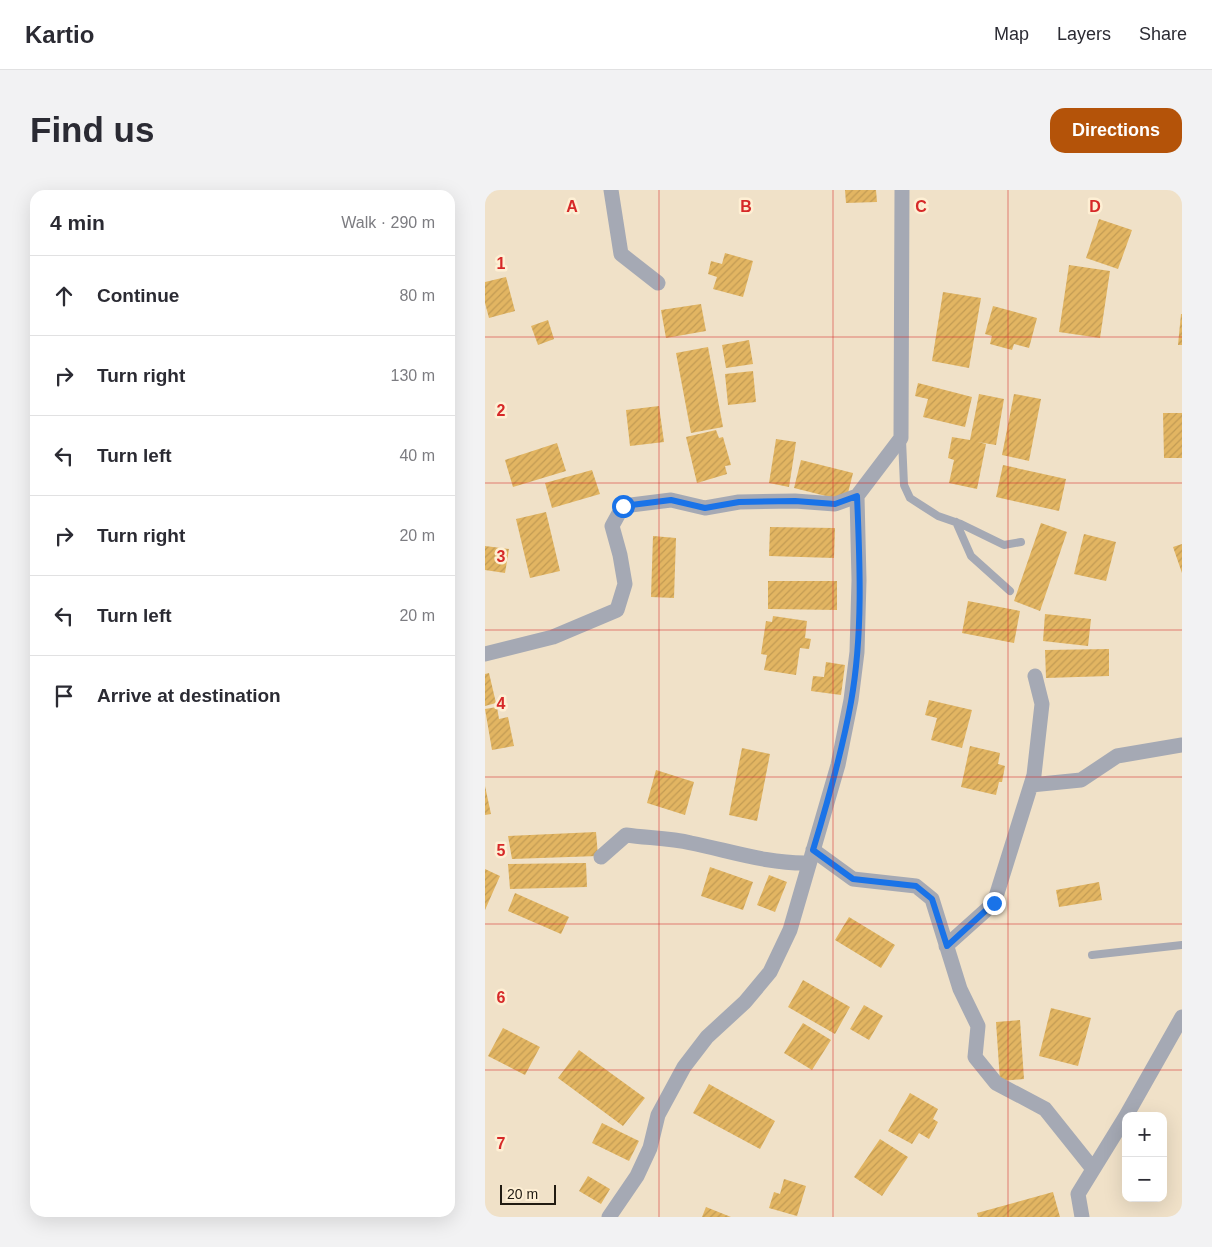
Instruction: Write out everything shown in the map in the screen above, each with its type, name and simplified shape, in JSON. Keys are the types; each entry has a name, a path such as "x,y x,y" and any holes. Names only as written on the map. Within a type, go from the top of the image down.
{"street":[{"path":"611,190 621,254 658,283"},
{"path":"485,654 553,636 588,624 617,610 625,584 621,555 612,526 623,506 671,500 705,508 739,502 795,501 835,504 857,496 901,438 902,190"},
{"path":"609,1217 637,1176 650,1148 658,1116 684,1067 707,1037 745,1002 770,972 790,930 838,765 851,700 857,652 859,580 857,496"},
{"path":"947,946 994,903 1031,785 1043,704 1035,676"},
{"path":"1031,785 1081,780 1117,756 1182,745"},
{"path":"601,857 626,835 690,842 744,856 787,864 811,856 853,879 916,886 932,899 960,989 978,1026 975,1057 996,1083 1045,1109 1093,1170"},
{"path":"1128,1112 1182,1017"},
{"path":"1082,1217 1078,1194 1122,1123"}],"lane":[{"path":"901,438 904,485 909,498 938,516 956,522 1004,545 1021,542"},
{"path":"956,522 971,556 1010,591"},
{"path":"1092,955 1182,945"}],"building":[{"path":"845,190 876,190 877,202 846,203"},
{"path":"1099,219 1132,230 1118,269 1086,258"},
{"path":"725,253 753,261 743,297 713,289 717,277 708,274 711,261 722,264"},
{"path":"1069,265 1110,271 1100,338 1059,332"},
{"path":"506,277 515,311 489,318 485,303 485,282"},
{"path":"943,292 981,298 969,368 932,361"},
{"path":"701,304 706,331 666,338 661,310"},
{"path":"993,306 1037,318 1029,348 1014,344 1012,350 990,344 992,336 985,334"},
{"path":"1181,314 1182,345 1178,345"},
{"path":"548,320 554,339 538,345 531,326"},
{"path":"749,340 753,364 726,368 722,345"},
{"path":"708,347 723,427 691,433 676,353"},
{"path":"753,371 756,402 728,405 725,374"},
{"path":"918,383 972,397 965,427 923,417 928,399 915,396"},
{"path":"979,394 1004,399 996,445 978,442 986,444 977,489 949,483 954,460 948,458 952,437 970,440"},
{"path":"1014,394 1041,399 1029,461 1002,455"},
{"path":"659,406 664,442 630,446 626,410"},
{"path":"1163,413 1182,413 1182,458 1164,458"},
{"path":"716,430 719,438 723,437 731,465 725,466 727,474 697,483 686,437"},
{"path":"776,439 796,442 789,487 769,483"},
{"path":"557,443 566,471 513,487 505,460"},
{"path":"801,460 853,473 846,501 794,488"},
{"path":"1003,465 1066,479 1059,511 996,497"},
{"path":"592,470 600,494 552,508 545,483"},
{"path":"546,512 560,571 530,578 516,519"},
{"path":"1041,523 1067,532 1040,611 1014,601"},
{"path":"770,527 835,528 834,558 769,556"},
{"path":"1084,534 1116,542 1106,581 1074,574"},
{"path":"653,536 676,538 674,598 651,597"},
{"path":"1182,544 1182,573 1173,547"},
{"path":"485,546 509,549 505,573 485,570"},
{"path":"768,581 837,581 837,610 768,609"},
{"path":"968,601 1020,611 1014,643 962,633"},
{"path":"1045,614 1091,619 1088,646 1043,641"},
{"path":"773,616 807,621 805,638 811,639 809,649 800,648 796,675 764,670 767,655 761,654 766,621 772,622"},
{"path":"1109,649 1109,676 1046,678 1045,650"},
{"path":"826,662 845,665 841,695 811,691 813,676 824,677"},
{"path":"489,673 496,703 485,706 485,674"},
{"path":"929,700 972,710 962,748 931,740 937,718 925,715"},
{"path":"497,707 499,719 508,717 514,746 492,750 485,709"},
{"path":"970,746 1000,753 998,764 1005,766 1002,782 999,782 996,795 961,787"},
{"path":"742,748 770,754 757,821 729,815"},
{"path":"656,770 694,782 685,815 647,803"},
{"path":"485,786 491,814 485,815"},
{"path":"596,832 598,856 512,859 508,836"},
{"path":"586,863 587,887 510,889 508,864"},
{"path":"710,867 753,882 743,910 701,896"},
{"path":"485,869 500,876 485,910"},
{"path":"769,875 787,882 775,912 757,905"},
{"path":"1099,882 1102,900 1059,907 1056,890"},
{"path":"515,893 569,917 561,934 508,911"},
{"path":"849,917 895,945 881,968 835,940"},
{"path":"803,980 850,1007 835,1034 788,1007"},
{"path":"864,1005 883,1016 869,1040 850,1029"},
{"path":"1051,1008 1091,1018 1078,1066 1039,1056"},
{"path":"1020,1020 1024,1079 1000,1081 996,1022"},
{"path":"803,1023 831,1040 812,1070 784,1053"},
{"path":"503,1028 540,1047 525,1075 488,1056"},
{"path":"579,1050 645,1098 623,1126 558,1078"},
{"path":"709,1084 775,1121 760,1149 693,1113"},
{"path":"910,1093 938,1109 933,1119 938,1122 929,1139 919,1133 912,1144 888,1131"},
{"path":"602,1123 639,1141 629,1161 592,1143"},
{"path":"880,1139 908,1157 882,1196 854,1177"},
{"path":"588,1176 610,1189 601,1204 579,1191"},
{"path":"784,1179 806,1186 797,1216 769,1208 774,1192 780,1194"},
{"path":"1053,1192 1060,1217 978,1217 977,1213"},
{"path":"706,1207 731,1217 702,1217"}],"route":[{"path":"623,506 671,500 705,508 739,502 795,501 835,504 857,496 859,536 857,652 851,700 838,765 813,850 853,879 916,886 932,899 947,946 994,903"}]}
